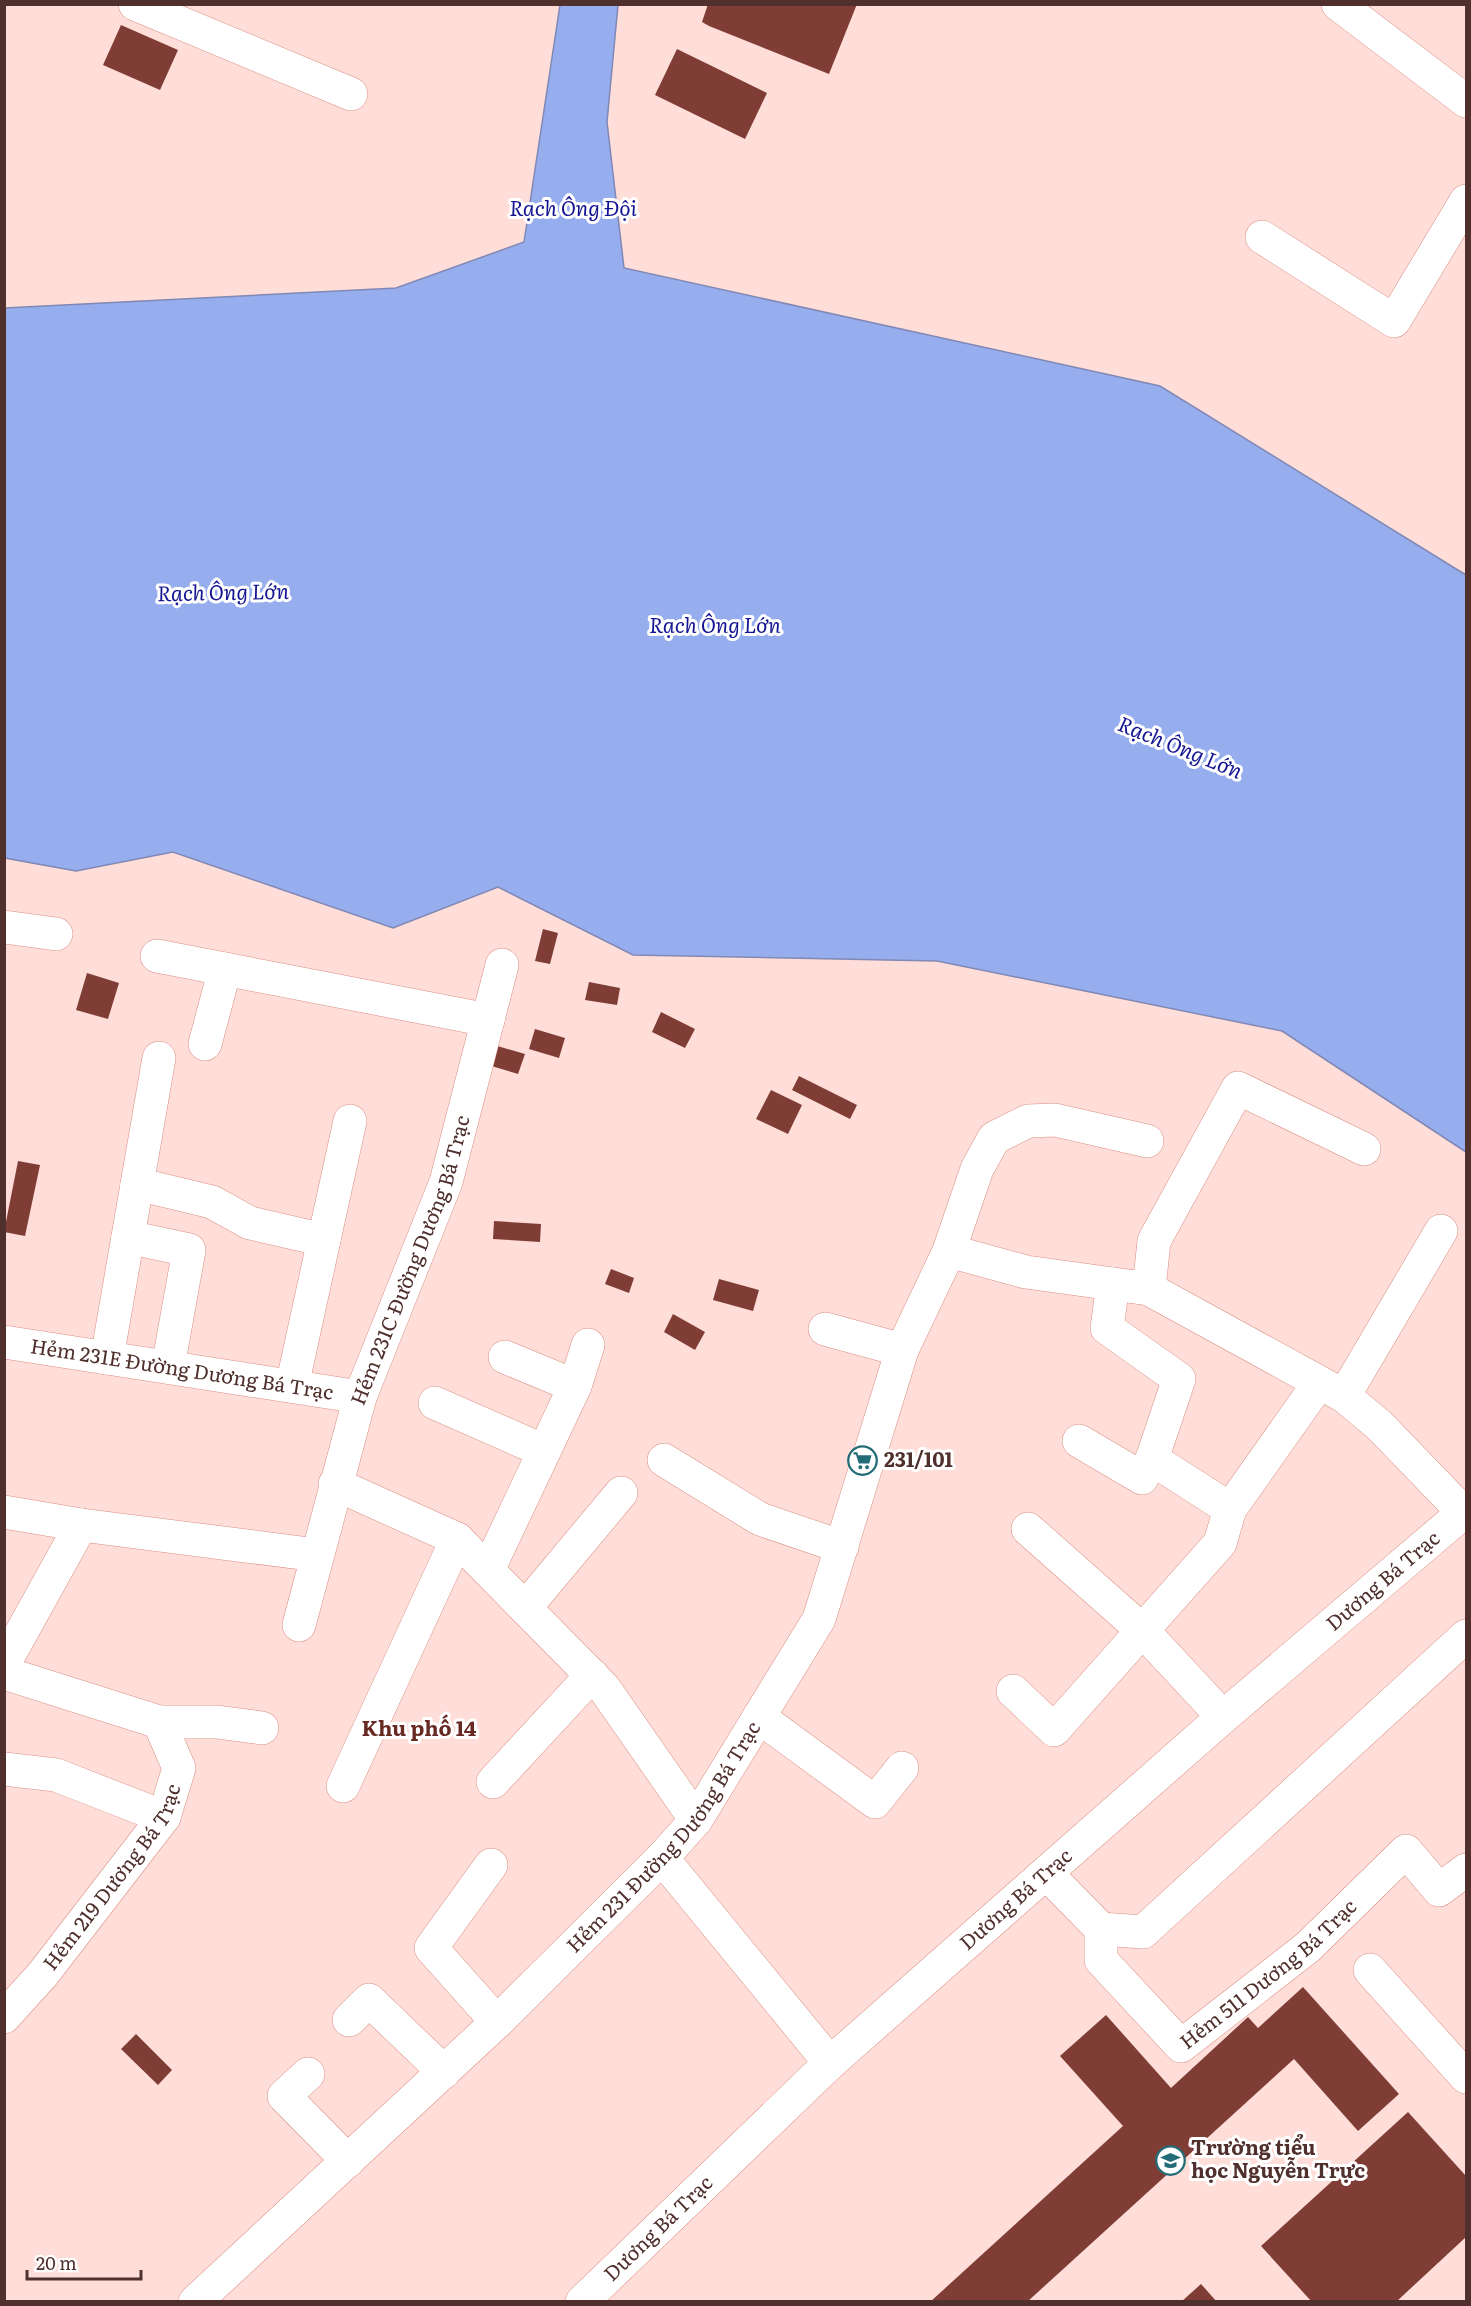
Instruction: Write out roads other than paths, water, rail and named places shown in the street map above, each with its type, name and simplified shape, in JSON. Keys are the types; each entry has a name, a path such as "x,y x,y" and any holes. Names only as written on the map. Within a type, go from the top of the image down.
{"street":[{"path":"135,4 351,94"},
{"path":"1338,4 1467,101"},
{"path":"1262,237 1394,321 1467,201"},
{"path":"4,927 56,934"},
{"path":"157,956 488,1020"},
{"name":"Hẻm 231C Đường Dương Bá Trạc","path":"298,1625 360,1396 447,1182 502,965"},
{"path":"205,1044 225,969"},
{"path":"107,1358 159,1058"},
{"path":"1149,1289 1154,1241 1238,1088 1364,1149"},
{"name":"Hẻm 231 Đường Dương Bá Trạc","path":"195,2301 497,2022 662,1858 696,1820 819,1619 902,1350 949,1251 977,1169 994,1138 1028,1121 1055,1120 1147,1141"},
{"path":"292,1386 350,1121"},
{"path":"137,1184 212,1202 250,1223 324,1240"},
{"path":"1013,1691 1054,1730 1221,1543 1230,1509 1331,1390 1441,1231"},
{"path":"128,1237 189,1250 168,1368"},
{"path":"949,1251 1026,1272 1149,1289 1331,1390 1379,1425 1465,1514"},
{"path":"1079,1441 1142,1478 1152,1459 1179,1379 1107,1328 1113,1284"},
{"path":"825,1329 902,1350"},
{"name":"Hẻm 231E Đường Dương Bá Trạc","path":"4,1342 360,1396"},
{"path":"488,1570 575,1386 588,1345"},
{"path":"505,1357 575,1386"},
{"path":"435,1403 544,1451"},
{"path":"1152,1459 1230,1509"},
{"path":"664,1460 760,1519 842,1547"},
{"path":"335,1484 457,1539 604,1688 696,1820"},
{"path":"525,1608 621,1493"},
{"path":"4,1512 81,1525 317,1555"},
{"name":"Dương Bá Trạc","path":"582,2301 830,2063 1223,1717 1465,1514"},
{"path":"4,1664 81,1525"},
{"path":"1029,1529 1143,1631 1223,1717"},
{"path":"343,1786 457,1539"},
{"path":"1046,1873 1101,1929 1143,1932 1467,1636"},
{"path":"4,1673 159,1722 217,1722 262,1728"},
{"path":"493,1782 592,1675"},
{"path":"759,1717 875,1802 902,1768"},
{"name":"Hẻm 219 Dương Bá Trạc","path":"4,2017 43,1974 165,1817 179,1768 159,1722"},
{"path":"4,1769 56,1775 165,1817"},
{"name":"Hẻm 511 Dương Bá Trạc","path":"1101,1929 1101,1960 1181,2046 1308,1947 1406,1851 1439,1890 1467,1870"},
{"path":"662,1858 830,2063"},
{"path":"491,1865 431,1948 497,2022"},
{"path":"1370,1970 1467,2077"},
{"path":"349,2020 369,2000 444,2072"},
{"path":"308,2074 284,2096 348,2161"}],"water":[{"name":"Rạch Ông Lớn","path":"560,5 618,5 607,122 624,268 1160,386 1466,575 1466,1152 1282,1031 937,961 633,955 498,887 393,928 173,852 76,871 5,858 5,308 396,288 524,242"}],"place":[{"name":"231/101","path":"863,1460"},
{"name":"Trường tiểu học Nguyễn Trực","path":"1170,2160"}],"district":[{"name":"Khu phố 14","path":"419,1729"}],"water label":[{"name":"Rạch Ông Đội","path":"573,209"}]}
